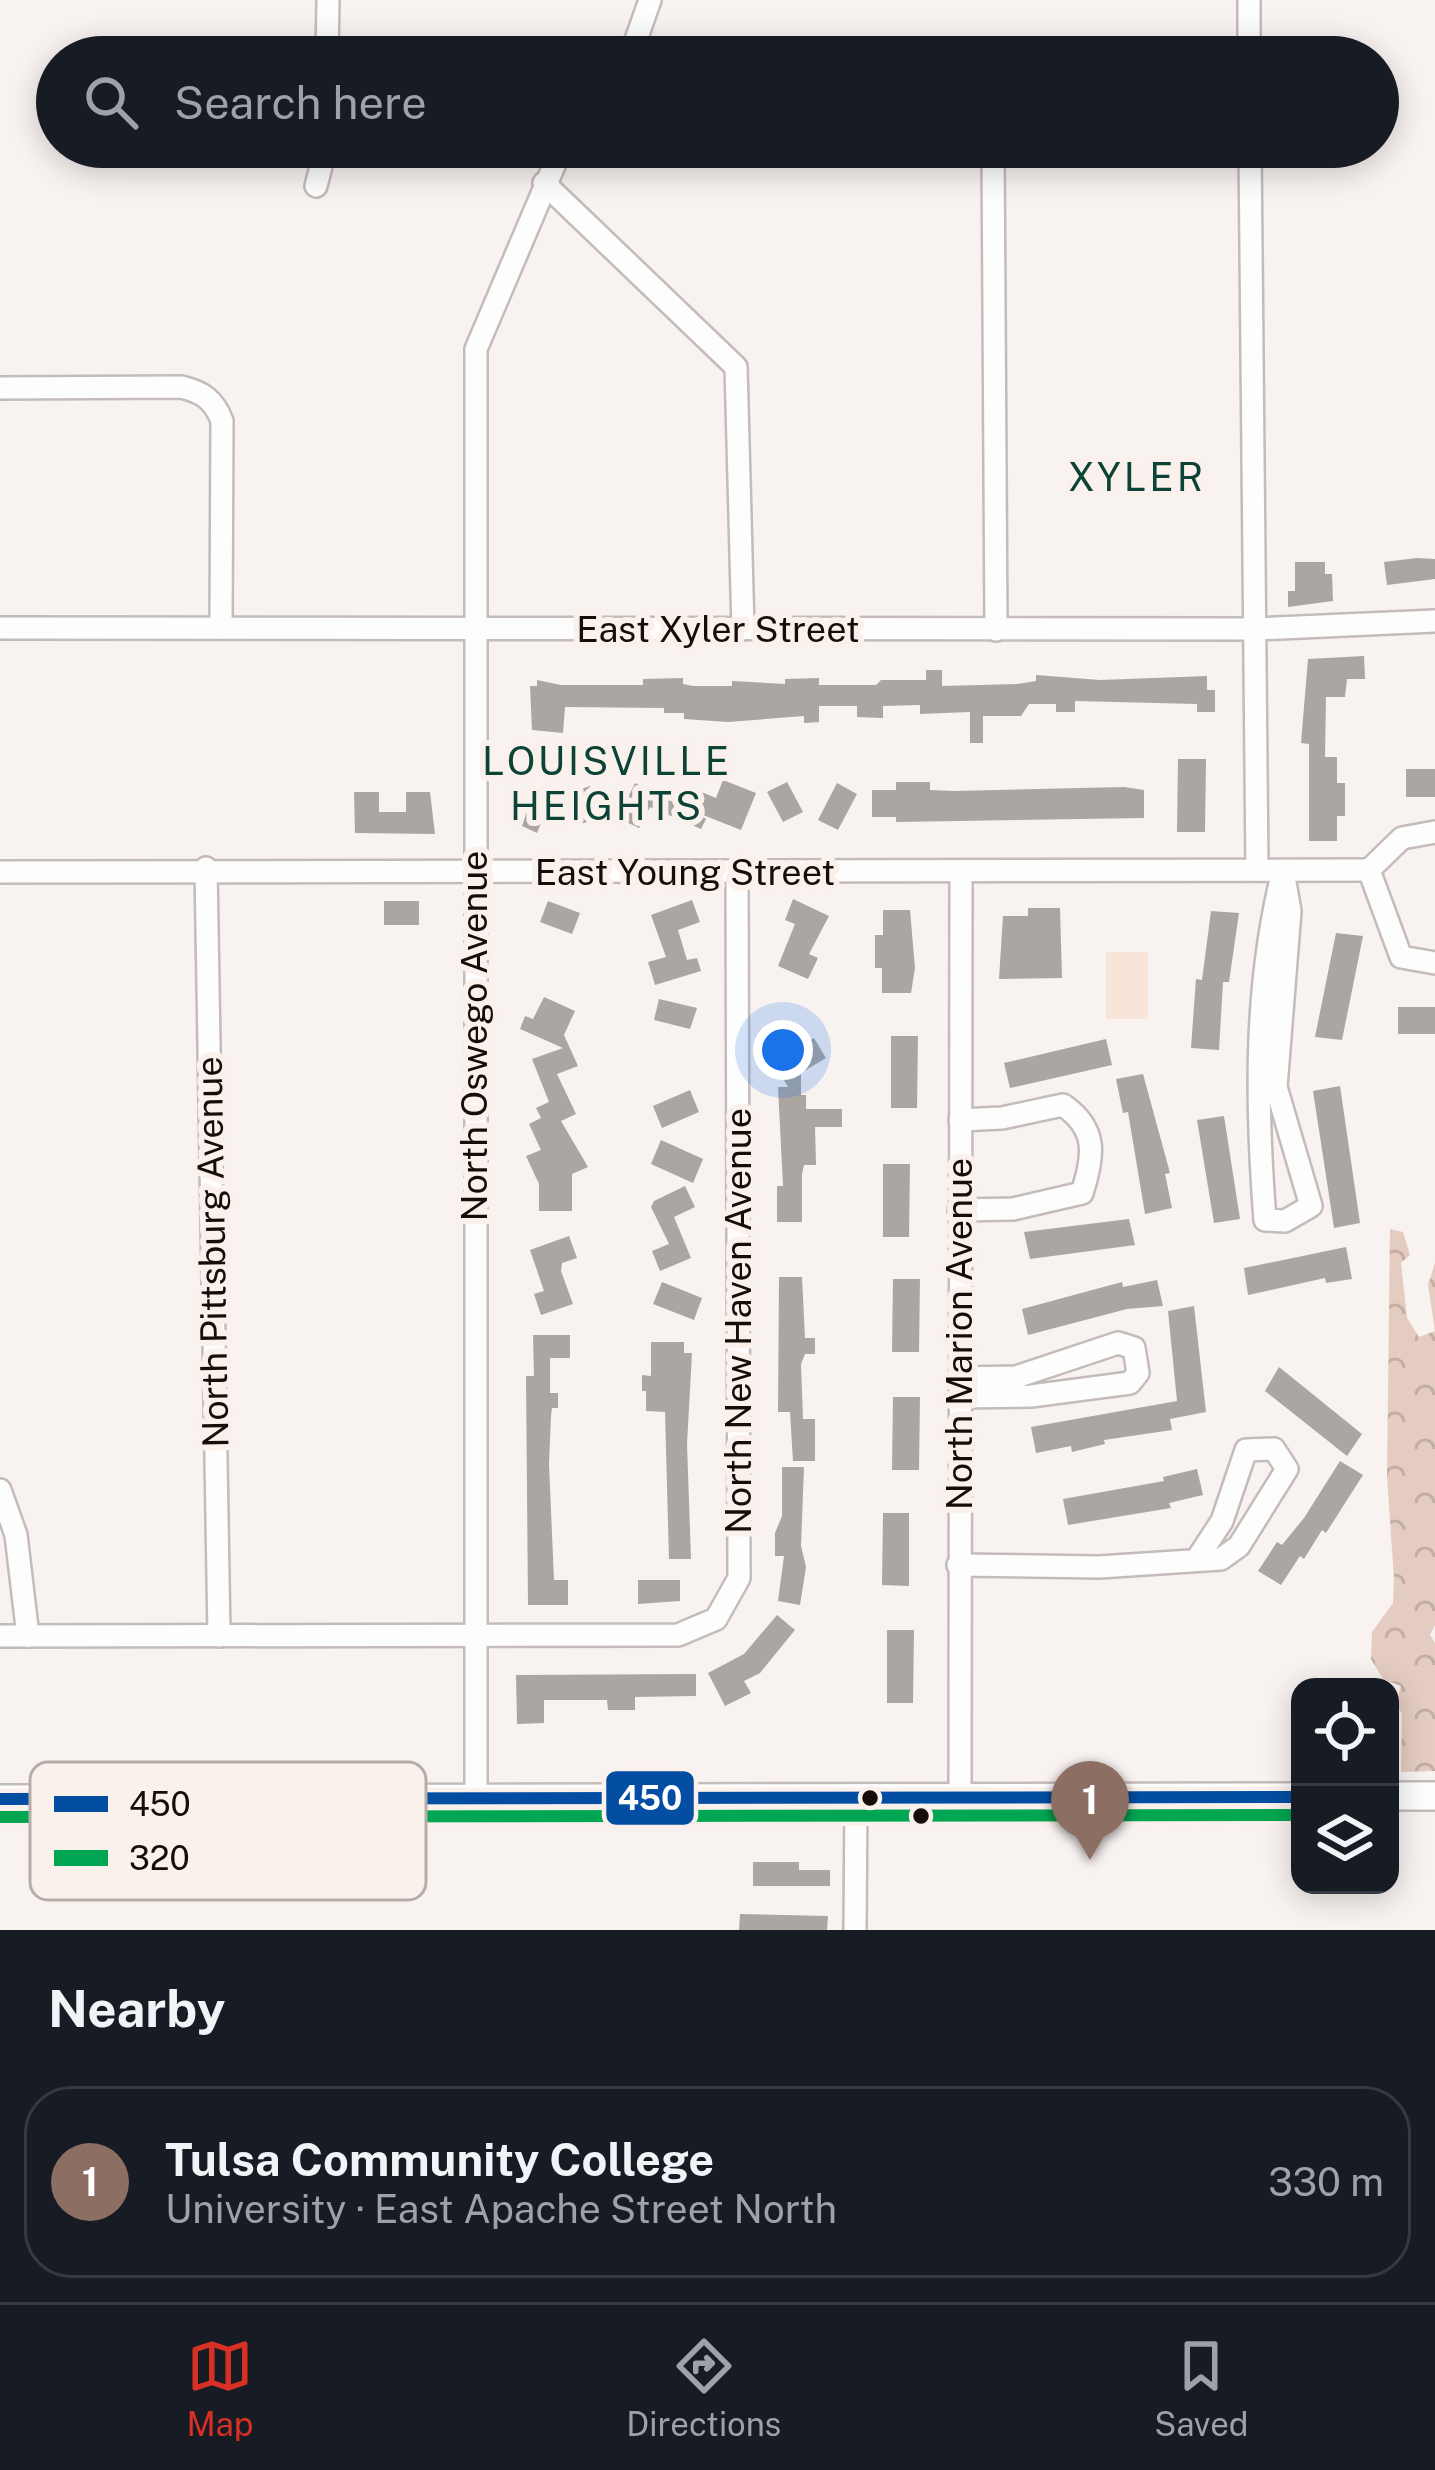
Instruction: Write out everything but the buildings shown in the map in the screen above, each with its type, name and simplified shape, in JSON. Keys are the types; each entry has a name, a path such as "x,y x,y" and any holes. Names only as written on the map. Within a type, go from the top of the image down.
{"main road":[{"path":"426,1799 1291,1796"},
{"path":"1399,1796 1435,1796"}],"street":[{"path":"327,36 328,0"},
{"path":"638,36 650,0"},
{"path":"1249,0 1249,36"},
{"path":"316,186 321,168"},
{"name":"North Oswego Avenue","path":"476,1799 476,349 552,168"},
{"path":"993,168 996,629"},
{"path":"1250,168 1257,870"},
{"path":"544,183 736,367 742,629"},
{"path":"0,388 181,387 199,391 215,405 222,422 221,628"},
{"name":"East Xyler Street","path":"0,628 1256,629 1435,621"},
{"path":"1435,832 1402,838 1369,870 1401,957 1435,963"},
{"name":"East Young Street","path":"0,872 206,868 737,873 1369,870"},
{"name":"North Pittsburg Avenue","path":"206,868 218,1636"},
{"path":"1283,871 1290,911 1276,1087 1311,1206 1285,1221 1265,1220 1255,1090 1273,911 1283,871"},
{"name":"North Marion Avenue","path":"960,1797 961,872"},
{"name":"North New Haven Avenue","path":"476,1635 679,1635 716,1619 739,1578 737,873"},
{"path":"959,1210 1013,1209 1082,1192 1093,1156 1080,1117 1064,1106 1002,1118 960,1120"},
{"path":"1118,1343 1134,1348 1138,1373 1130,1383 1031,1396 959,1388 1016,1377 1118,1343"},
{"path":"958,1565 1099,1567 1199,1556 1221,1559 1239,1546 1287,1469 1274,1449 1246,1450 1222,1521 1199,1556"},
{"path":"0,1490 16,1534 28,1597 28,1636"},
{"path":"0,1636 476,1635"},
{"path":"855,1930 856,1796"}],"green space":[{"path":"1390,1229 1403,1232 1410,1255 1401,1263 1407,1318 1419,1337 1435,1331 1435,1625 1430,1635 1435,1643 1435,1771 1401,1772 1399,1678 1382,1678 1371,1659 1372,1632 1393,1603 1387,1476"},
{"path":"1435,1263 1435,1331 1428,1285"}],"shaded area":[{"path":"1106,952 1148,952 1148,1019 1106,1019"}],"transit line":[{"name":"450","path":"426,1798 1291,1797"},
{"name":"450","path":"0,1799 30,1799"},
{"name":"320","path":"426,1816 1291,1815"},
{"name":"320","path":"0,1817 30,1817"}],"place":[{"name":"Tulsa Community College","path":"1090,1860"}],"district":[{"name":"XYLER","path":"1137,477"},
{"name":"LOUISVILLE HEIGHTS","path":"607,784"}]}
